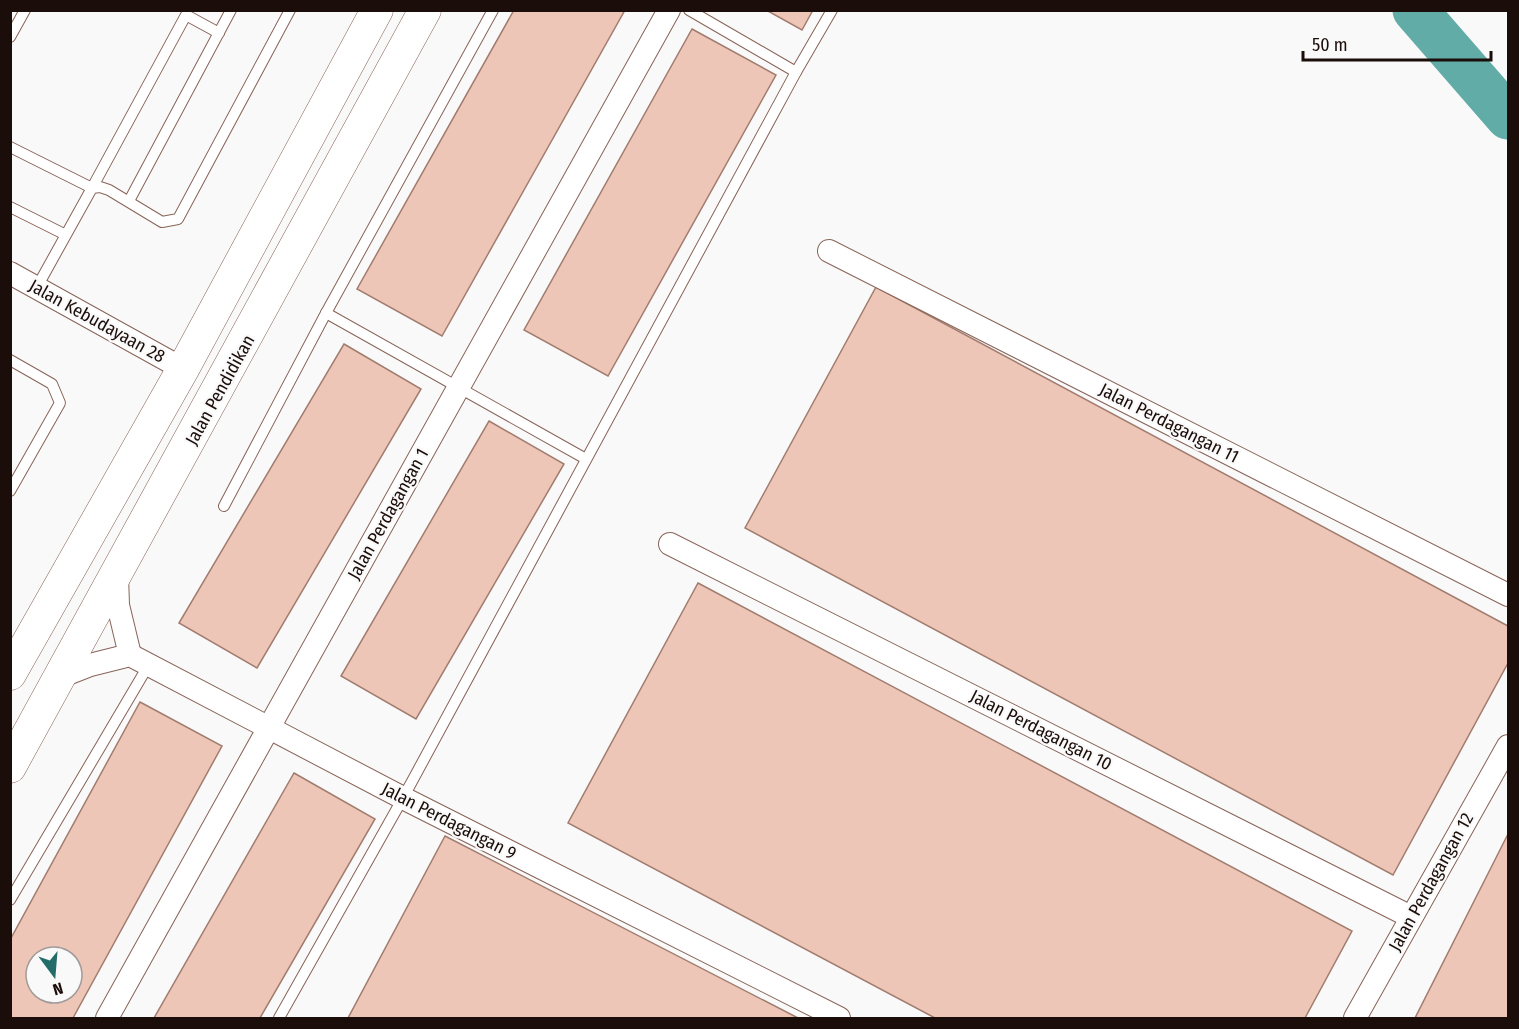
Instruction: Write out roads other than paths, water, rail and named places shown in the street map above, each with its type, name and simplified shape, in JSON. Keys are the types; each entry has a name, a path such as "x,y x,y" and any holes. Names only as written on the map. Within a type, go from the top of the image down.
{"main road":[{"path":"10,674 183,369 377,10"},
{"name":"Jalan Pendidikan","path":"10,767 57,678 117,576 425,10"}],"street":[{"name":"Jalan Perdagangan 1","path":"107,1018 669,10"},
{"name":"Jalan Perdagangan 11","path":"830,251 1509,595"},
{"name":"Jalan Kebudayaan 28","path":"10,273 183,369"},
{"name":"Jalan Perdagangan 10","path":"670,544 1411,917"},
{"path":"57,678 90,665 139,661 118,604 117,576"},
{"name":"Jalan Perdagangan 9","path":"139,661 270,726 403,798 839,1018"},
{"name":"Jalan Perdagangan 12","path":"1355,1018 1509,746"}],"lane":[{"path":"10,36 25,10"},
{"path":"129,201 231,10"},
{"path":"10,147 92,188 100,187 109,190 162,222 178,219 290,10"},
{"path":"224,506 326,313 493,10"},
{"path":"689,10 796,72"},
{"path":"279,1018 403,798 796,72 832,10"},
{"path":"37,287 186,15 219,33"},
{"path":"10,207 64,234"},
{"path":"326,313 586,459"},
{"path":"10,360 52,384 60,403 10,491"},
{"path":"10,900 139,661"}],"waterway":[{"path":"1415,10 1508,117"}]}
